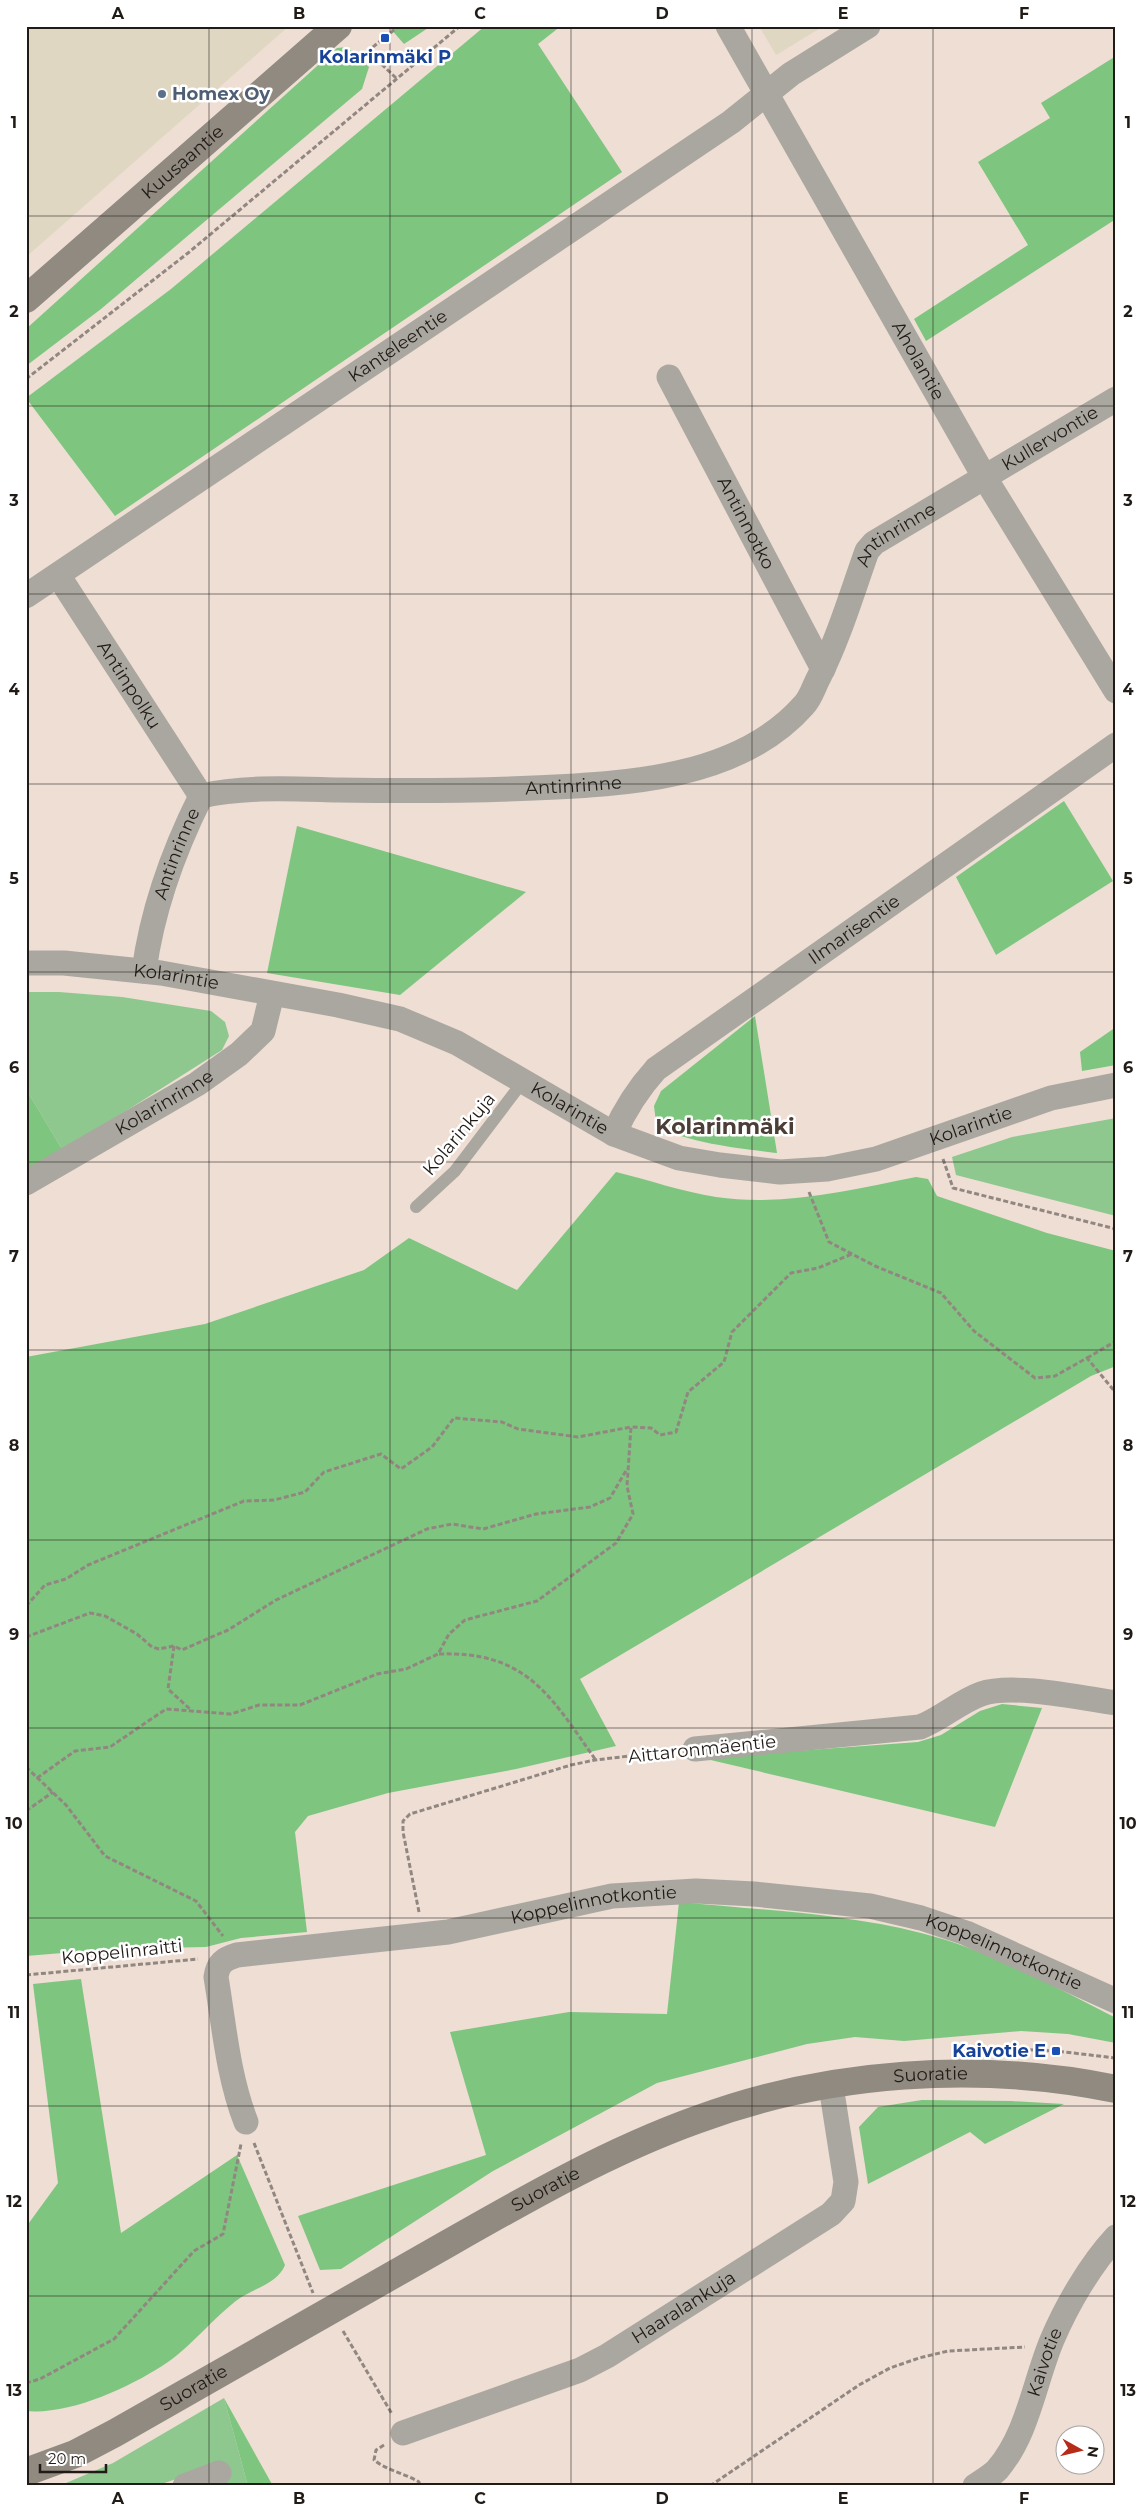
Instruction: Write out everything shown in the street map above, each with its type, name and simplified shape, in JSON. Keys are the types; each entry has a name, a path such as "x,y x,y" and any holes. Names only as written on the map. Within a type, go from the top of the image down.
{"street":[{"name":"Kuusaantie","path":"26,299 338,26"},
{"name":"Aholantie","path":"728,26 985,478 1116,691"},
{"name":"Kanteleentie","path":"26,596 723,128 791,74 868,26"},
{"name":"Antinnotko","path":"668,377 823,669"},
{"name":"Kullervontie","path":"985,478 1116,399"},
{"name":"Antinrinne","path":"144,971 148,944 163,889 201,796 221,791 265,789 457,791 607,784 655,779 695,768 766,738 787,723 806,703 823,669 867,551 874,543 985,478"},
{"name":"Antinpolku","path":"58,575 201,796"},
{"name":"Ilmarisentie","path":"614,1134 634,1095 656,1068 1116,745"},
{"name":"Kolarintie","path":"26,963 64,962 144,971 400,1019 457,1043 524,1080 614,1134 679,1158 780,1172 827,1170 876,1159 1051,1098 1116,1085"},
{"name":"Kolarinrinne","path":"26,1183 197,1084 239,1054 263,1031 272,994"},
{"name":"Aittaronmäentie","path":"695,1749 920,1728 938,1720 976,1697 997,1690 1031,1692 1116,1703"},
{"name":"Koppelinnotkontie","path":"229,1959 486,1924 612,1896 653,1892 696,1891 819,1900 870,1906 921,1918 966,1933 1116,2001"},
{"path":"229,1959 217,1969 217,1987 238,2101 246,2122"},
{"name":"Suoratie","path":"26,2472 75,2454 116,2434 510,2208 611,2155 706,2116 790,2093 872,2079 972,2075 1033,2078 1116,2089"},
{"name":"Haaralankuja","path":"402,2433 580,2370 607,2356 832,2214 843,2201 846,2182 831,2086"},
{"name":"Kaivotie","path":"976,2486 996,2470 1014,2443 1030,2407 1052,2340 1081,2285 1116,2237"},
{"path":"185,2486 219,2473"}],"lane":[{"name":"Kolarinkuja","path":"416,1207 455,1171 524,1080"}],"path":[{"path":"396,78 368,51 398,26"},
{"path":"26,379 188,253 460,26"},
{"path":"941,1153 953,1188 1116,1229"},
{"path":"806,1185 829,1242 875,1266 941,1294 974,1331 1035,1378 1055,1376 1116,1341"},
{"path":"26,1606 45,1584 66,1579 88,1565 244,1501 274,1500 306,1492 324,1472 381,1454 401,1469 432,1447 454,1418 502,1422 518,1429 578,1437 631,1427 651,1428 660,1435 676,1432 688,1392 724,1362 732,1332 791,1273 818,1268 852,1254"},
{"path":"1087,1358 1116,1393"},
{"path":"438,1654 450,1634 465,1620 537,1601 616,1543 633,1514 627,1486 631,1427"},
{"path":"26,1637 90,1614 113,1621 137,1634 152,1647 159,1649 174,1646 182,1650 228,1630 276,1600 427,1529 452,1524 483,1529 536,1514 590,1507 610,1498 628,1467"},
{"path":"174,1646 168,1689 192,1711"},
{"path":"37,1778 75,1751 110,1746 166,1709 231,1714 259,1705 300,1705 377,1674 406,1669 438,1654 485,1656 519,1670 536,1683 565,1717 596,1760"},
{"name":"Aittaronmäentie","path":"423,1934 403,1832 403,1821 410,1814 437,1804 596,1760 695,1749"},
{"path":"26,1767 66,1805 105,1856 196,1901 229,1959"},
{"path":"26,1811 53,1792"},
{"name":"Koppelinraitti","path":"26,1975 196,1958 229,1959"},
{"path":"246,2122 316,2301"},
{"path":"26,2383 40,2379 114,2339 194,2251 223,2234 246,2122"},
{"path":"338,2325 346,2334 402,2433 376,2450 374,2460 386,2469 405,2474 418,2482 420,2486"},
{"path":"710,2486 859,2386 890,2368 919,2358 948,2352 1025,2348 1052,2340"}],"shaded area":[{"path":"26,26 289,26 26,257"},
{"path":"759,26 824,26 776,55"}],"green space":[{"path":"392,26 431,26 404,44 390,28"},
{"path":"485,26 561,26 538,44 622,172 115,516 26,398 171,289"},
{"path":"347,47 369,67 362,89 101,309 26,366 26,329 337,48"},
{"path":"1116,56 1116,219 926,341 914,319 1028,245 978,162 1050,118 1041,103"},
{"path":"1064,801 1113,881 996,955 956,877"},
{"path":"297,826 526,892 400,995 267,973"},
{"path":"26,992 59,992 122,997 211,1011 225,1022 229,1036 222,1050 63,1151 26,1089"},
{"path":"755,1016 777,1153 695,1140 666,1129 656,1122 654,1106 661,1091"},
{"path":"1116,1027 1116,1065 1082,1071 1080,1052"},
{"path":"26,1089 63,1151 26,1171"},
{"path":"1116,1118 1116,1216 956,1175 952,1157 1012,1137"},
{"path":"616,1172 691,1192 741,1200 817,1196 916,1177 928,1179 937,1196 1047,1233 1116,1251 1116,1366 1091,1376 580,1679 616,1746 516,1769 388,1793 308,1816 295,1832 307,1932 241,1938 206,1947 111,1949 26,1956 26,1357 205,1324 364,1270 409,1238 517,1290"},
{"path":"1002,1704 1042,1708 995,1827 702,1758 918,1742 941,1735 980,1711"},
{"path":"679,1902 861,1921 891,1926 946,1940 1020,1970 1116,2018 1116,2043 1068,2034 1021,2031 904,2041 855,2037 807,2044 657,2083 493,2171 341,2269 320,2270 298,2216 486,2155 450,2032 569,2012 667,2014"},
{"path":"81,1979 121,2233 237,2155 285,2265 272,2281 240,2298 173,2359 148,2375 97,2399 78,2405 43,2411 26,2411 26,2227 58,2183 33,1984"},
{"path":"922,2100 1011,2101 1064,2104 985,2144 970,2132 868,2184 859,2127 878,2107"},
{"path":"224,2398 248,2486 210,2486 199,2471 156,2486 59,2486 113,2463"},
{"path":"224,2398 273,2486 248,2486"}],"place":[{"name":"Kolarinmäki P","path":"385,38"},
{"name":"Homex Oy","path":"162,94"},
{"name":"Kaivotie E","path":"1056,2051"}],"district":[{"name":"Kolarinmäki","path":"725,1126"}]}
